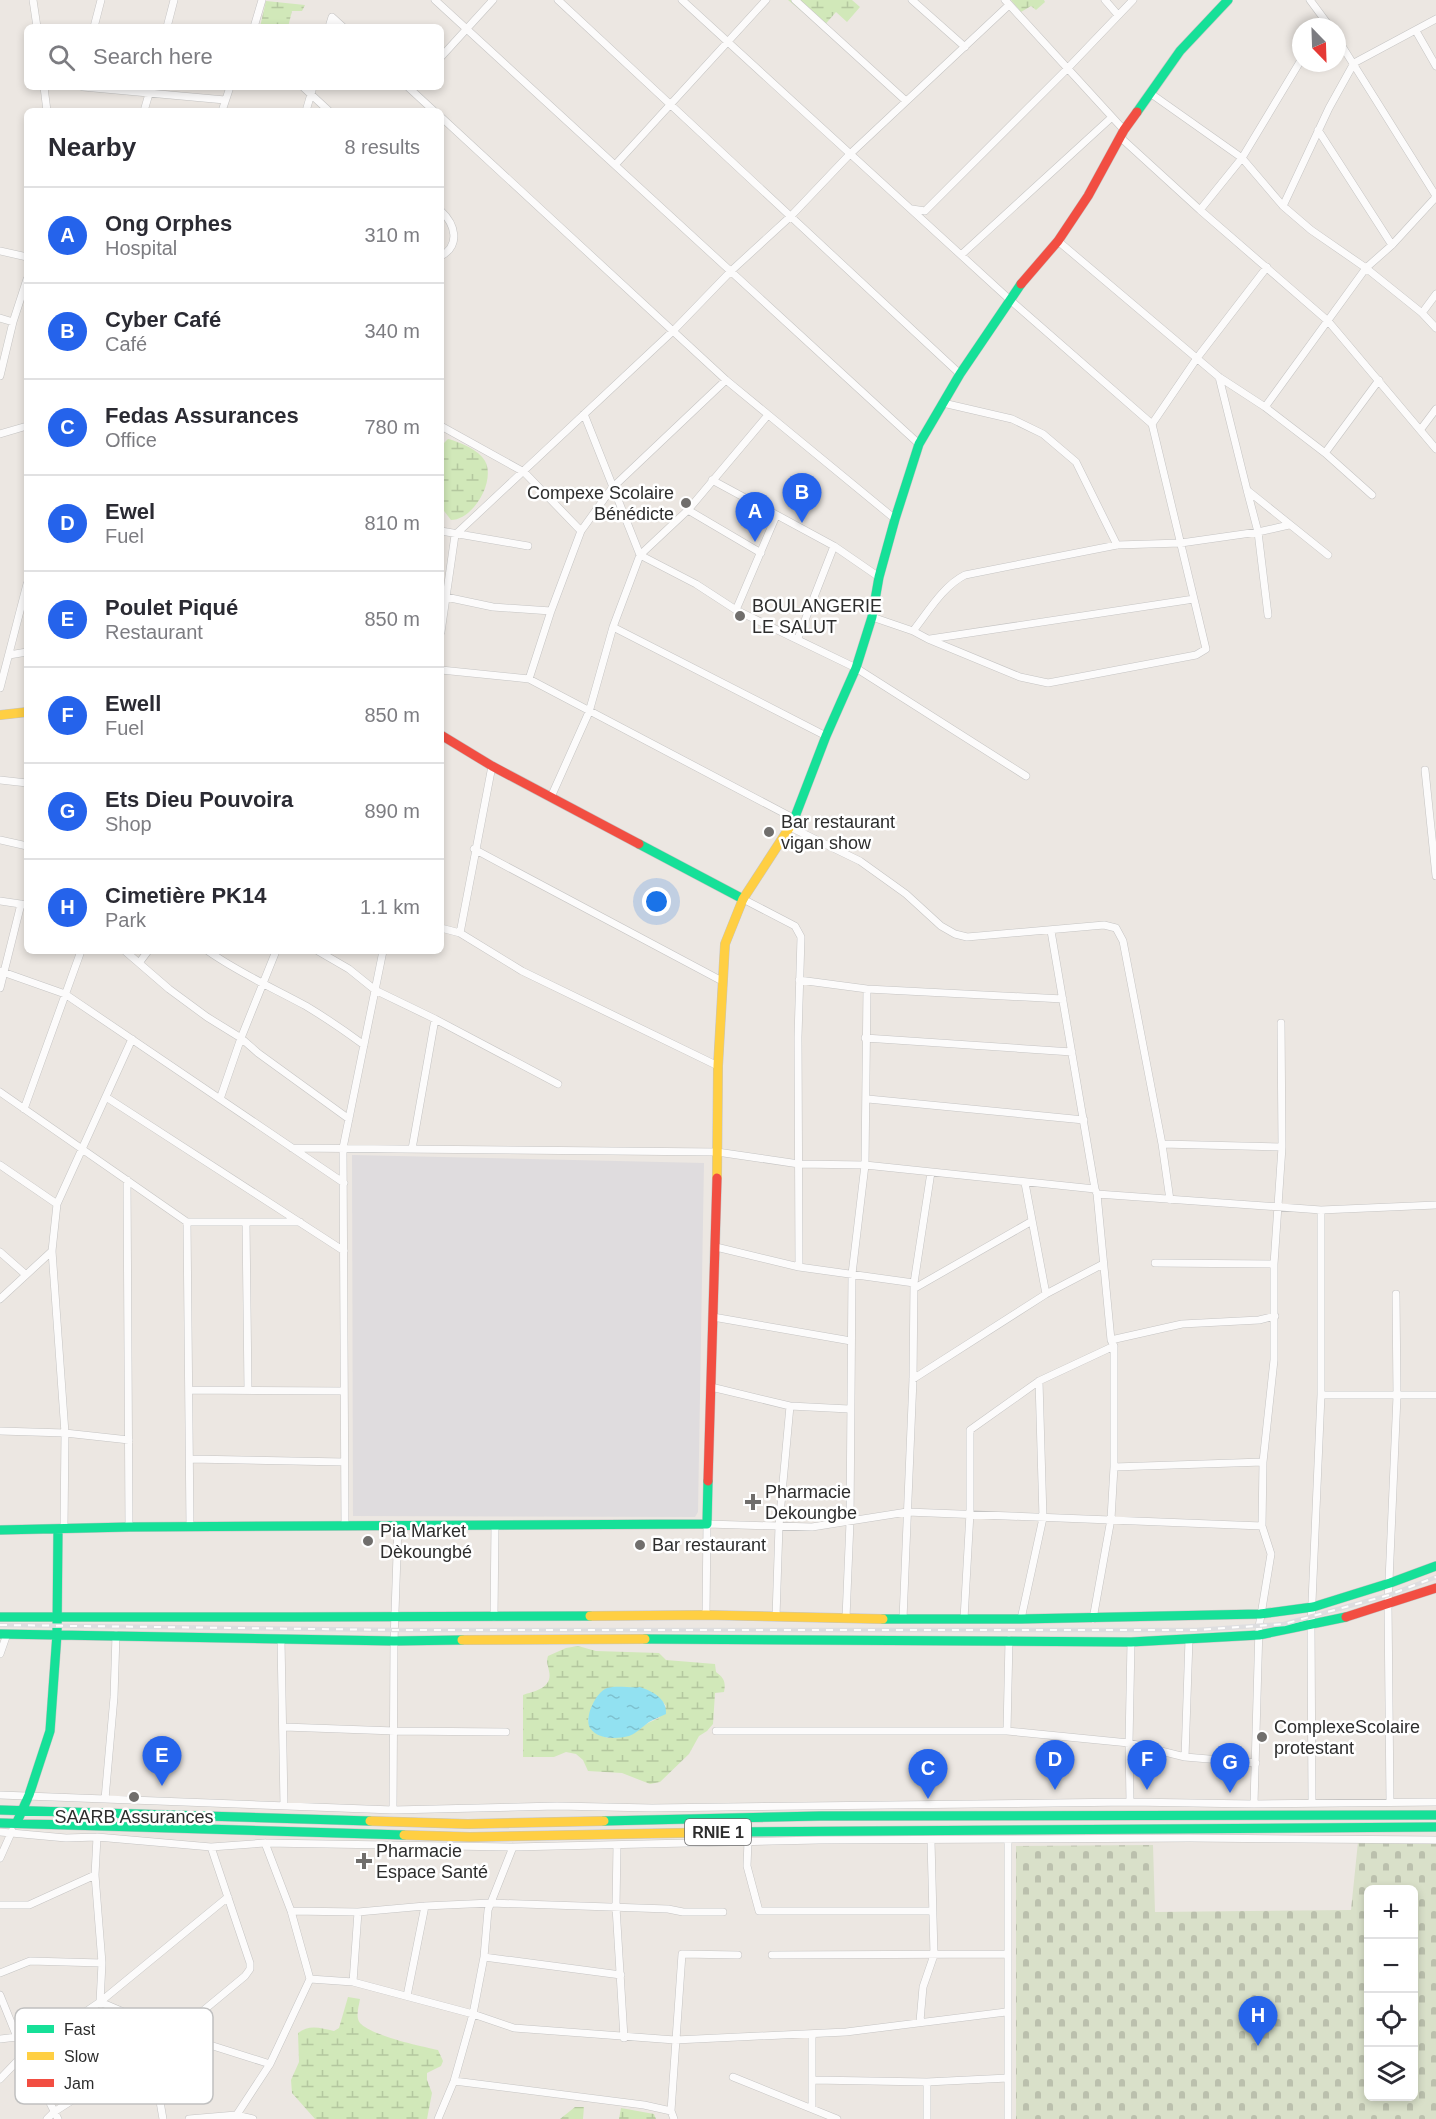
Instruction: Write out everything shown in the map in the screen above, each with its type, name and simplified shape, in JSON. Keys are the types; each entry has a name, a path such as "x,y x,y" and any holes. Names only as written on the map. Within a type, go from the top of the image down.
{"main road":[{"path":"0,1530 129,1527 707,1524 716,1246 718,1066 725,944 743,899 792,823 856,668 872,617 879,577 895,519 919,444 960,374 1009,299 1036,264 1058,241 1088,196 1122,134 1150,93 1180,51 1223,2"},
{"path":"0,715 24,712"},
{"path":"444,737 492,766 743,899"},
{"path":"17,1822 29,1795 50,1731 61,1528"},
{"path":"0,1617 396,1618 706,1614 903,1619 1093,1619 1260,1614 1313,1607 1436,1566"},
{"path":"3,1634 394,1641 529,1639 1131,1642 1259,1635 1358,1614 1436,1588"},
{"name":"RNIE 1","path":"0,1810 468,1824 820,1816 1436,1815"},
{"name":"RNIE 1","path":"0,1823 470,1837 820,1830 1436,1827"}],"street":[{"path":"33,0 37,24"},
{"path":"95,24 101,0"},
{"path":"168,24 174,0"},
{"path":"255,24 262,0"},
{"path":"435,0 919,444"},
{"path":"444,54 493,0"},
{"path":"558,0 960,374"},
{"path":"682,0 1009,299 1152,424 1206,649 1196,655 1048,683 1020,677 913,631 872,617"},
{"path":"615,165 766,0"},
{"path":"795,0 906,101"},
{"path":"912,0 965,47"},
{"path":"1105,0 1118,15"},
{"path":"910,208 925,211 1133,0"},
{"path":"1310,0 1321,18"},
{"path":"444,592 455,535 673,331 850,154 965,47 1007,3 1112,117 1122,134 1200,210 1328,321 1436,449"},
{"path":"330,24 332,17 340,24"},
{"path":"1283,206 1318,130 1354,63 1436,20"},
{"path":"1416,31 1436,66"},
{"path":"1265,407 1366,268 1392,245 1436,196 1346,51"},
{"path":"1200,210 1242,158 1294,72"},
{"path":"44,90 47,108"},
{"path":"133,90 225,100"},
{"path":"223,108 229,90"},
{"path":"413,90 431,108"},
{"path":"145,108 150,91"},
{"path":"307,108 312,91"},
{"path":"312,91 326,108"},
{"path":"1150,93 1242,158 1283,206 1311,230 1366,268 1422,313 1436,328"},
{"path":"961,255 1112,117"},
{"path":"444,120 726,380 895,519"},
{"path":"1318,130 1392,245"},
{"path":"444,214 453,225 454,236 452,244 444,254"},
{"path":"1058,241 1219,377 1265,407 1325,453 1371,495"},
{"path":"0,251 24,256"},
{"path":"1152,424 1197,358 1267,267"},
{"path":"0,376 24,288"},
{"path":"1422,313 1436,294"},
{"path":"0,318 13,322"},
{"path":"1219,377 1258,532 1268,615"},
{"path":"529,679 580,531 612,488 726,380"},
{"path":"1325,453 1379,380"},
{"path":"943,403 1012,419 1043,434 1076,462 1117,545"},
{"path":"1421,429 1436,409"},
{"path":"584,414 639,555 696,584 736,610 856,668 1026,776"},
{"path":"551,797 589,712 613,627 639,555 688,510 768,415"},
{"path":"0,434 24,427"},
{"path":"444,428 524,472 580,531"},
{"path":"712,480 834,546 879,577"},
{"path":"1247,490 1328,555"},
{"path":"688,510 761,553"},
{"path":"736,610 776,516"},
{"path":"913,631 947,588 955,580 965,575 1117,545 1181,543 1258,532 1289,525"},
{"path":"444,532 528,546"},
{"path":"798,638 834,546"},
{"path":"0,688 24,596"},
{"path":"444,597 494,607 551,611"},
{"path":"928,639 1194,599"},
{"path":"613,627 826,736"},
{"path":"9,655 24,652"},
{"path":"444,670 529,679 860,861 906,894 941,926 955,934 967,937 1110,925 1116,928 1123,941 1162,1144 1170,1200"},
{"path":"460,933 474,849 492,766"},
{"path":"1425,770 1436,876"},
{"path":"0,780 24,783"},
{"path":"0,840 24,845"},
{"path":"474,849 722,981"},
{"path":"743,899 795,926 801,937 799,1268"},
{"path":"0,901 24,905 2,972 0,988"},
{"path":"444,929 460,933 522,971 718,1066"},
{"path":"1051,931 1096,1192 1112,1343 1114,1467 1111,1519 1093,1619"},
{"path":"24,1109 80,954"},
{"path":"128,954 169,989 241,1038 267,1060 349,1119"},
{"path":"139,963 146,954"},
{"path":"212,954 263,985 306,1006 364,1045"},
{"path":"220,1099 241,1038 275,954"},
{"path":"323,954 349,969 375,990 558,1084"},
{"path":"345,1526 344,1148 382,954"},
{"path":"2,972 65,994 344,1183"},
{"path":"799,980 867,989 1063,999"},
{"path":"846,1618 850,1522 849,1409 852,1274 865,1165 867,989"},
{"path":"412,1149 435,1019"},
{"path":"1254,1804 1260,1614 1271,1554 1262,1526 1263,1462 1274,1360 1274,1264 1282,1147 1281,1023"},
{"path":"865,1038 1072,1052"},
{"path":"61,1528 65,1433 52,1251 57,1204 132,1040"},
{"path":"0,1092 187,1222 300,1222"},
{"path":"106,1097 344,1251"},
{"path":"867,1099 1084,1120"},
{"path":"1162,1144 1282,1147"},
{"path":"292,1148 717,1152 800,1164 865,1165 1170,1200 1321,1210 1436,1205"},
{"path":"0,1165 57,1204"},
{"path":"903,1619 913,1379 914,1286 930,1172"},
{"path":"127,1180 129,1527"},
{"path":"1025,1183 1046,1294"},
{"path":"1312,1803 1311,1625 1321,1395 1321,1210"},
{"path":"716,1246 799,1268 852,1274 914,1286 1032,1221"},
{"path":"187,1222 190,1527"},
{"path":"246,1222 248,1390"},
{"path":"0,1299 52,1251"},
{"path":"0,1252 25,1274"},
{"path":"1155,1263 1274,1264"},
{"path":"913,1379 1046,1294 1103,1264"},
{"path":"1390,1802 1388,1604 1397,1396 1396,1294"},
{"path":"964,1619 970,1514 970,1430 1039,1381 1112,1343 1182,1324 1259,1320 1275,1316"},
{"path":"713,1317 851,1341"},
{"path":"1021,1619 1043,1518 1039,1381"},
{"path":"711,1387 790,1406 849,1409"},
{"path":"189,1390 344,1391"},
{"path":"1321,1395 1436,1395"},
{"path":"776,1617 779,1526 790,1406"},
{"path":"0,1431 65,1433 129,1440"},
{"path":"190,1459 344,1462"},
{"path":"1114,1467 1263,1462"},
{"path":"706,1614 707,1524 812,1527 907,1512 1262,1526"},
{"path":"494,1617 495,1525"},
{"path":"393,1810 394,1641 398,1526"},
{"path":"0,1654 3,1634"},
{"path":"105,1799 114,1697 116,1635"},
{"path":"1185,1757 1189,1639"},
{"path":"281,1640 284,1806"},
{"path":"1007,1731 1009,1640"},
{"path":"1131,1642 1129,1743 1131,1803"},
{"path":"284,1727 506,1732"},
{"path":"716,1731 1007,1731 1129,1743 1185,1757 1256,1763"},
{"path":"0,1795 393,1810 557,1806 652,1808 1436,1802"},
{"path":"0,1858 17,1822"},
{"path":"0,1832 66,1838 97,1837 211,1847 265,1843 513,1847 748,1840 931,1841 1191,1838 1436,1840"},
{"path":"97,1837 94,1875 102,1963 100,2002"},
{"path":"748,1840 747,1866 759,1911 932,1911"},
{"path":"1008,1840 1006,2012 1008,2119"},
{"path":"920,2021 924,1987 934,1955 931,1841"},
{"path":"235,2117 270,2064 310,1979 291,1911 265,1843"},
{"path":"617,1845 616,1907 624,2037"},
{"path":"206,2008 245,1976 250,1969 250,1963 211,1847"},
{"path":"438,2119 454,2081 473,2014 484,1958 488,1910 513,1847"},
{"path":"0,1905 29,1905 94,1875"},
{"path":"91,2008 228,1897"},
{"path":"291,1911 358,1912 425,1906 491,1904 723,1912"},
{"path":"407,1996 425,1906"},
{"path":"353,1982 358,1912"},
{"path":"674,2119 670,2111 682,1954 738,1955"},
{"path":"772,1955 1007,1954"},
{"path":"484,1958 621,1975"},
{"path":"0,1973 30,1961 102,1963"},
{"path":"310,1979 353,1982 473,2014 514,2028 675,2040 846,2032 1006,2012"},
{"path":"0,1995 15,2030"},
{"path":"100,2002 114,2008"},
{"path":"812,2034 812,2108"},
{"path":"0,2039 15,2037"},
{"path":"213,2046 270,2064"},
{"path":"0,2079 15,2064"},
{"path":"733,2077 837,2119"},
{"path":"813,2080 927,2082 1008,2078"},
{"path":"454,2081 644,2105 670,2111"},
{"path":"927,2082 927,2119"},
{"path":"46,2119 72,2104"},
{"path":"160,2104 163,2119"},
{"path":"189,2119 235,2117 253,2119"}],"shaded area":[{"path":"352,1155 704,1163 698,1512 695,1517 353,1516"}],"green space":[{"path":"788,0 852,0 860,7 847,22 836,12 822,28"},
{"path":"1011,0 1044,0 1045,2 1036,10 1031,6 1021,12"},
{"path":"266,1 305,5 302,11 292,11 289,24 261,24"},
{"path":"448,439 474,450 485,461 488,469 485,488 474,507 467,514 451,520 444,511 444,443"},
{"path":"578,1646 596,1651 659,1653 666,1660 715,1664 716,1672 723,1678 725,1685 724,1692 715,1693 713,1724 699,1736 689,1754 660,1782 650,1784 622,1773 588,1771 583,1760 576,1754 566,1752 554,1757 523,1757 523,1695 546,1685 550,1677 548,1656 566,1648","holes":["608,1688 633,1688 648,1692 661,1699 666,1706 659,1718 630,1735 608,1738 597,1734 591,1728 588,1720 591,1711"]},
{"path":"1358,1842 1436,1842 1436,2119 1016,2119 1016,1846 1153,1845 1155,1912 1351,1910"},
{"path":"348,1997 360,1999 358,2018 366,2028 397,2040 438,2050 443,2061 441,2066 427,2073 432,2093 427,2119 315,2119 292,2093 291,2080 299,2062 298,2033 311,2028 334,2031 339,2028"},
{"path":"575,2107 584,2107 583,2119 560,2119"},
{"path":"621,2108 654,2114 656,2119 619,2119"}],"water":[{"path":"615,1687 640,1687 662,1700 666,1714 649,1722 629,1736 608,1738 593,1732 589,1723 590,1712 595,1700 603,1690"}],"railway":[{"path":"0,1625 395,1630 1197,1630 1284,1624 1389,1595 1436,1577"}],"traffic: fast":[{"path":"1137,112 1180,51 1228,0"},
{"path":"793,822 826,736 856,668 872,617 879,577 895,519 919,444 960,374 1021,284"},
{"path":"639,844 743,899"},
{"path":"0,1530 129,1527 707,1524 708,1481"},
{"path":"17,1822 29,1795 50,1731 57,1634 58,1529"},
{"path":"883,1619 1021,1619 1260,1614 1313,1607 1436,1566"},
{"path":"0,1617 590,1616"},
{"path":"645,1639 1131,1642 1259,1635 1346,1617"},
{"path":"0,1634 394,1641 462,1640"},
{"path":"0,1810 370,1821"},
{"path":"604,1821 820,1816 1436,1815"},
{"path":"0,1823 404,1835"},
{"path":"730,1832 1436,1827"}],"traffic: slow":[{"path":"0,715 24,712"},
{"path":"717,1178 718,1066 725,944 743,899 793,822"},
{"path":"590,1616 706,1615 883,1619"},
{"path":"462,1640 645,1639"},
{"path":"370,1821 468,1824 604,1821"},
{"path":"404,1835 470,1837 730,1832"}],"traffic: jam":[{"path":"1021,284 1058,241 1088,196 1124,130 1137,112"},
{"path":"444,737 492,766 639,844"},
{"path":"708,1481 717,1178"},
{"path":"1346,1617 1436,1588"}],"place":[{"name":"Compexe Scolaire Bénédicte","path":"686,503"},
{"name":"Cyber Café","path":"802,523"},
{"name":"Ong Orphes","path":"755,542"},
{"name":"BOULANGERIE LE SALUT","path":"740,616"},
{"name":"Bar restaurant vigan show","path":"769,832"},
{"name":"Pharmacie Dekoungbe","path":"753,1502"},
{"name":"Pia Market Dèkoungbé","path":"368,1541"},
{"name":"Bar restaurant","path":"640,1545"},
{"name":"ComplexeScolaire protestant","path":"1262,1737"},
{"name":"Poulet Piqué","path":"162,1786"},
{"name":"Ewel","path":"1055,1790"},
{"name":"Ewell","path":"1147,1790"},
{"name":"Ets Dieu Pouvoira","path":"1230,1793"},
{"name":"SAARB Assurances","path":"134,1797"},
{"name":"Fedas Assurances","path":"928,1799"},
{"name":"Pharmacie Espace Santé","path":"364,1861"},
{"name":"Cimetière PK14","path":"1258,2046"}]}
